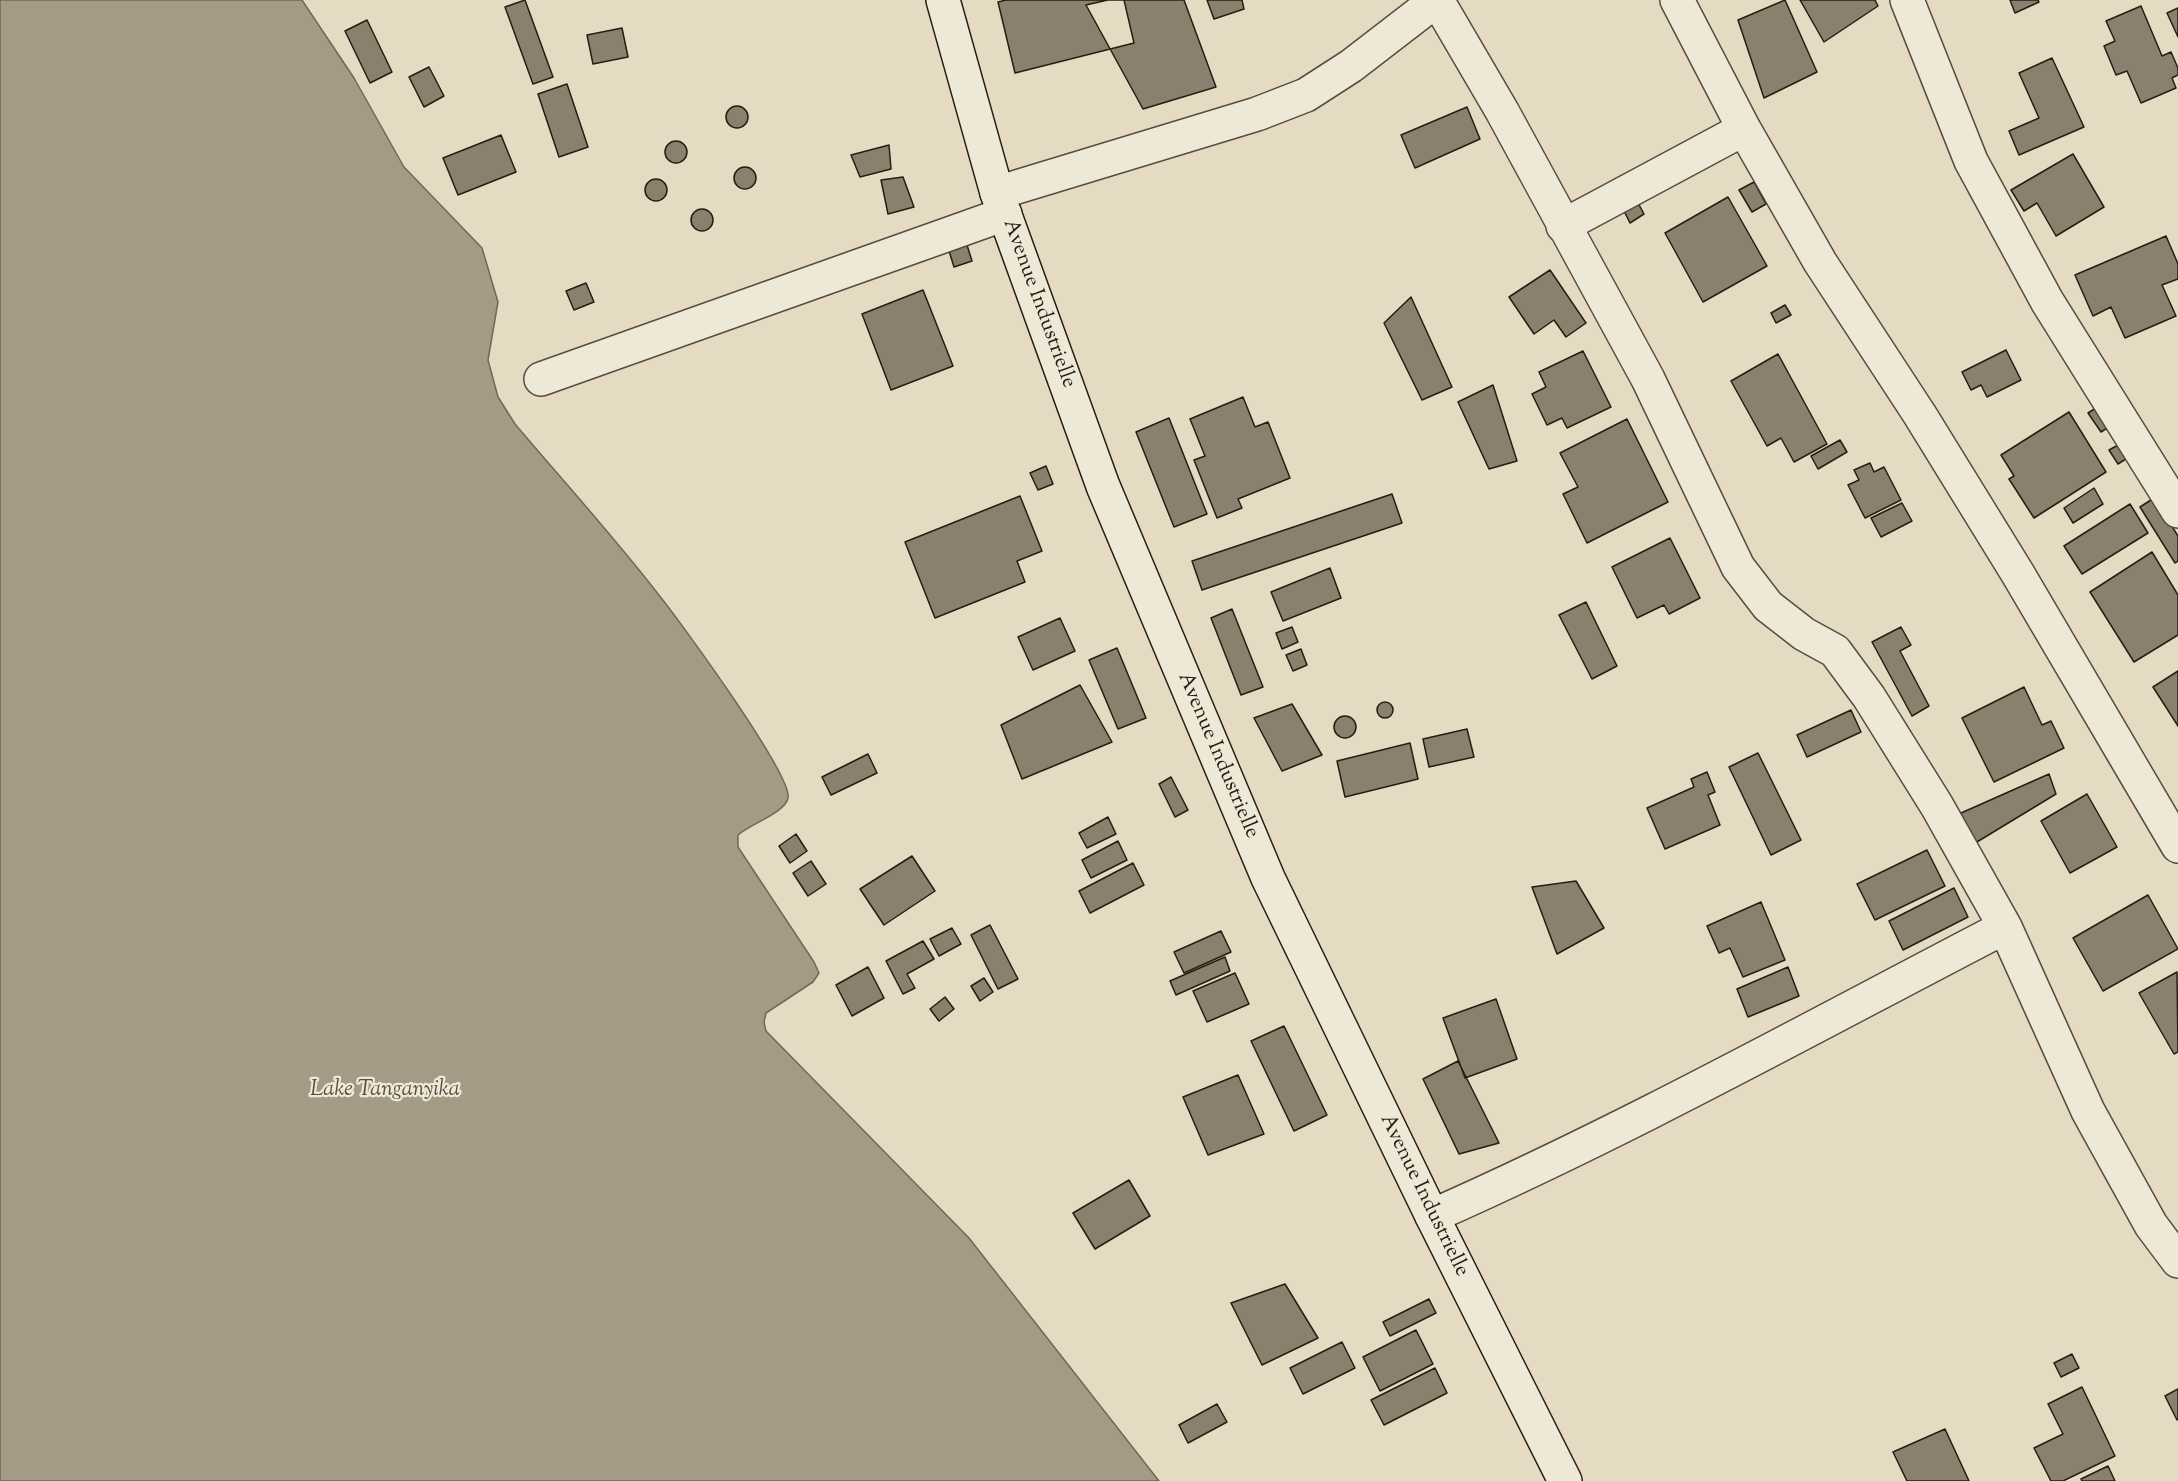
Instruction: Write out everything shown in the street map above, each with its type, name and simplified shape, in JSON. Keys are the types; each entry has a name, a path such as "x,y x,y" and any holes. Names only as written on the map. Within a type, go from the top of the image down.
{"street":[{"name":"Avenue Industrielle","path":"943,0 1001,204 1103,486 1264,867 1431,1216 1565,1481"},
{"path":"541,379 1001,204 1306,95 1351,66 1425,9 1429,0"},
{"path":"1437,0 1503,111 1563,226 1648,379 1738,567 1768,606 1804,634 1834,651 1869,697 1937,806 2005,927 2088,1111 2151,1225 2178,1261"},
{"path":"1677,0 1744,129 1820,262 1920,416 2018,574 2178,846"},
{"path":"1907,0 1971,161 2047,301 2174,496"},
{"path":"1563,226 1744,129"},
{"path":"1431,1216 1491,1190 2005,927"}],"water":[{"name":"Lake Tanganyika","path":"0,0 302,0 354,78 404,167 482,248 498,302 488,360 498,397 515,424 627,554 673,614 755,732 785,784 788,798 781,809 738,835 738,847 819,973 813,982 766,1013 764,1022 766,1031 969,1238 1159,1481 0,1481"}],"building":[{"path":"525,0 553,77 533,84 505,7"},
{"path":"1006,0 1124,0 1134,43 1015,73 998,2"},
{"path":"1108,0 1184,0 1216,87 1143,109 1086,5"},
{"path":"1207,0 1242,0 1244,9 1214,19"},
{"path":"1785,0 1817,72 1764,98 1738,20"},
{"path":"1800,0 1875,0 1878,6 1824,42"},
{"path":"2010,0 2038,0 2039,2 2015,13"},
{"path":"2141,6 2162,56 2171,52 2178,68 2178,75 2172,78 2176,88 2141,103 2127,71 2116,75 2104,46 2115,41 2106,21"},
{"path":"2178,8 2178,37 2167,13"},
{"path":"367,20 392,72 370,83 345,31"},
{"path":"622,28 628,57 593,64 587,35"},
{"path":"2052,58 2084,127 2019,155 2009,131 2039,118 2019,73"},
{"path":"429,67 444,96 424,107 409,77"},
{"path":"567,84 588,147 559,157 538,94"},
{"path":"733,106 741,106 748,113 748,121 741,128 733,128 726,121 726,113"},
{"path":"1467,107 1480,139 1415,168 1401,135"},
{"path":"501,135 516,172 458,195 443,158"},
{"path":"676,141 684,144 687,152 684,160 676,163 668,160 665,152 668,144"},
{"path":"889,145 891,169 860,177 851,155"},
{"path":"2073,154 2104,207 2056,236 2037,203 2024,211 2011,190"},
{"path":"745,167 753,170 756,178 753,186 745,189 737,186 734,178 737,170"},
{"path":"903,177 914,207 888,214 881,180"},
{"path":"656,179 664,182 667,190 664,198 656,201 648,198 645,190 648,182"},
{"path":"1754,182 1766,204 1752,212 1739,190"},
{"path":"1728,197 1767,266 1703,302 1665,233"},
{"path":"1637,201 1644,214 1630,223 1623,209"},
{"path":"698,209 706,209 713,216 713,224 706,231 698,231 691,224 691,216"},
{"path":"2166,236 2178,264 2178,279 2162,285 2176,316 2125,338 2111,307 2093,316 2075,275"},
{"path":"967,245 972,261 954,267 949,251"},
{"path":"1550,270 1586,323 1566,337 1554,320 1534,334 1509,297"},
{"path":"586,283 594,302 574,310 566,291"},
{"path":"923,290 953,366 891,390 862,314"},
{"path":"1411,297 1452,387 1422,400 1384,323"},
{"path":"1785,305 1791,315 1776,323 1771,313"},
{"path":"2006,350 2021,380 1987,397 1981,385 1971,390 1962,372"},
{"path":"1583,351 1611,407 1567,428 1562,418 1547,425 1532,394 1546,387 1539,372"},
{"path":"1778,354 1827,444 1794,462 1781,438 1767,446 1731,381"},
{"path":"1493,385 1517,461 1489,469 1458,402"},
{"path":"1243,397 1255,427 1268,422 1290,478 1238,499 1242,508 1217,518 1194,460 1205,456 1190,419"},
{"path":"2099,406 2112,425 2101,432 2088,413"},
{"path":"2069,412 2106,472 2034,518 2009,479 2014,476 2001,455"},
{"path":"1169,418 1207,514 1174,527 1136,432"},
{"path":"1627,419 1668,502 1587,543 1563,494 1578,487 1560,453"},
{"path":"1840,440 1847,452 1818,469 1811,456"},
{"path":"2120,444 2129,457 2118,464 2109,450"},
{"path":"1870,463 1874,472 1884,467 1901,500 1865,518 1848,485 1859,480 1854,470"},
{"path":"1046,466 1053,484 1038,490 1030,473"},
{"path":"2094,488 2103,504 2073,523 2064,508"},
{"path":"1392,494 1402,523 1202,590 1192,561"},
{"path":"1020,496 1042,551 1017,561 1025,582 935,618 905,542"},
{"path":"2154,498 2178,536 2178,561 2175,563 2140,507"},
{"path":"1902,503 1912,521 1881,537 1871,518"},
{"path":"2130,504 2148,533 2082,574 2064,546"},
{"path":"1670,538 1700,598 1669,614 1664,605 1637,618 1612,567"},
{"path":"2152,552 2178,595 2178,635 2134,662 2090,592"},
{"path":"1330,568 1341,598 1283,621 1271,592"},
{"path":"1586,602 1617,666 1592,679 1559,615"},
{"path":"1232,609 1263,687 1241,695 1211,618"},
{"path":"1060,618 1075,651 1033,670 1018,637"},
{"path":"1292,627 1298,642 1282,649 1276,633"},
{"path":"1901,627 1911,645 1900,651 1929,706 1912,716 1872,642"},
{"path":"1117,648 1146,718 1118,729 1089,660"},
{"path":"1301,649 1307,665 1293,671 1286,655"},
{"path":"2178,671 2178,726 2153,687"},
{"path":"1080,685 1112,742 1022,779 1001,725"},
{"path":"2024,687 2042,725 2051,721 2064,748 1994,782 1962,718"},
{"path":"1382,702 1388,702 1393,710 1391,716 1382,718 1377,713 1377,707"},
{"path":"1292,704 1322,755 1282,771 1254,718"},
{"path":"1851,710 1861,732 1807,757 1797,735"},
{"path":"1341,716 1349,716 1356,723 1356,731 1349,738 1341,738 1334,731 1334,723"},
{"path":"1467,729 1474,757 1429,767 1423,739"},
{"path":"1410,743 1418,779 1345,797 1337,761"},
{"path":"1758,753 1801,840 1771,855 1729,767"},
{"path":"868,754 877,773 831,795 822,777"},
{"path":"1707,772 1715,792 1708,795 1720,825 1665,849 1647,808 1694,787 1691,779"},
{"path":"2049,774 2056,794 1972,845 1952,817"},
{"path":"1171,777 1188,810 1175,817 1159,784"},
{"path":"2087,794 2117,847 2070,873 2041,821"},
{"path":"1108,817 1116,834 1087,848 1079,833"},
{"path":"796,834 807,851 790,863 779,846"},
{"path":"1118,841 1127,860 1091,878 1082,860"},
{"path":"1927,850 1945,886 1875,920 1857,884"},
{"path":"912,856 935,891 884,925 860,889"},
{"path":"811,861 826,884 808,896 793,873"},
{"path":"1133,863 1144,885 1090,913 1079,891"},
{"path":"1576,881 1604,928 1557,954 1532,887"},
{"path":"1954,888 1968,917 1903,950 1889,921"},
{"path":"2148,895 2178,949 2103,991 2073,938"},
{"path":"1761,902 1785,960 1743,977 1730,948 1719,953 1707,926"},
{"path":"990,925 1018,979 998,989 971,935"},
{"path":"952,928 961,944 939,956 930,939"},
{"path":"1221,931 1231,952 1184,973 1174,952"},
{"path":"923,941 934,959 907,974 915,988 903,994 886,961"},
{"path":"1225,957 1230,971 1176,995 1170,981"},
{"path":"868,967 884,998 852,1016 836,985"},
{"path":"1788,967 1799,996 1748,1017 1737,989"},
{"path":"2177,972 2178,1052 2174,1054 2139,993"},
{"path":"1235,973 1249,1004 1207,1022 1193,991"},
{"path":"984,978 993,992 980,1001 971,986"},
{"path":"945,997 954,1009 939,1021 930,1009"},
{"path":"1496,999 1517,1059 1465,1078 1443,1018"},
{"path":"1284,1026 1327,1115 1294,1131 1251,1041"},
{"path":"1458,1061 1499,1143 1459,1154 1423,1079"},
{"path":"1238,1075 1264,1134 1208,1155 1183,1097"},
{"path":"1129,1180 1150,1216 1095,1249 1073,1213"},
{"path":"1285,1284 1318,1338 1262,1365 1231,1303"},
{"path":"1429,1299 1436,1313 1390,1336 1383,1322"},
{"path":"1416,1330 1433,1364 1380,1391 1363,1357"},
{"path":"1342,1342 1355,1368 1303,1394 1290,1368"},
{"path":"2072,1354 2079,1368 2061,1377 2054,1363"},
{"path":"1435,1368 1447,1393 1384,1425 1371,1400"},
{"path":"2082,1387 2115,1456 2063,1481 2051,1481 2034,1448 2063,1434 2048,1404"},
{"path":"2178,1389 2178,1419 2177,1420 2165,1396"},
{"path":"1217,1404 1227,1422 1188,1443 1179,1425"},
{"path":"1945,1429 1969,1481 1907,1481 1893,1452"},
{"path":"2108,1466 2115,1481 2082,1481 2081,1479"}]}
